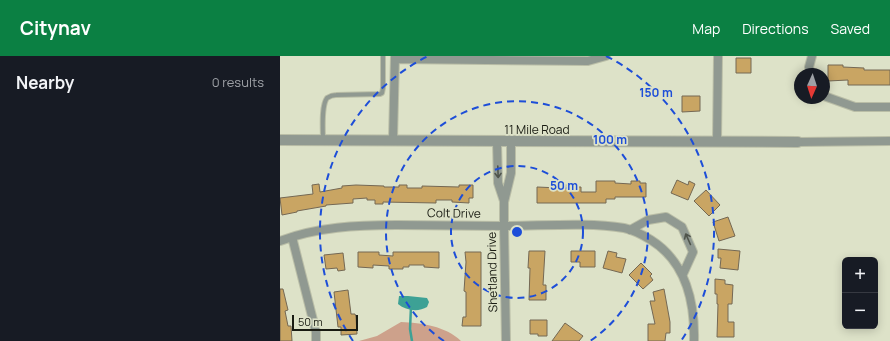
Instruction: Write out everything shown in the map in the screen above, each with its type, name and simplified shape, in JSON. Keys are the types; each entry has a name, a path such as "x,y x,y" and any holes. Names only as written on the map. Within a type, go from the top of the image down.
{"street":[{"path":"393,140 395,58 588,61 606,56"},
{"path":"717,142 718,56"},
{"path":"809,68 812,56"},
{"path":"830,98 855,107 890,107"},
{"name":"11 Mile Road","path":"280,140 497,142 890,141"},
{"name":"Shetland Drive","path":"497,142 498,183 504,202"},
{"name":"Shetland Drive","path":"506,341 504,202 511,173 511,142"},
{"path":"630,230 648,220 666,217 682,227 694,252 683,274"},
{"name":"Colt Drive","path":"280,241 301,234 333,228 373,225 602,226 630,230 653,241 673,258 683,274 689,290 694,324 694,341"},
{"path":"292,237 316,332 316,341"}],"lane":[{"path":"323,140 324,108 326,100 330,96 336,94 382,93 384,56"}],"shaded area":[{"path":"401,322 433,326 448,332 461,341 359,341 377,336"}],"water":[{"path":"399,296 427,298 429,302 427,307 424,309 409,309 398,304"}],"building":[{"path":"736,58 751,58 751,73 736,73"},
{"path":"828,65 843,65 843,67 864,68 864,70 890,70 890,85 848,85 848,80 830,81 830,68 828,68"},
{"path":"682,96 700,96 700,111 682,112"},
{"path":"677,180 688,185 689,181 695,184 688,200 671,193"},
{"path":"596,181 615,181 615,183 631,184 631,181 640,181 640,183 646,183 646,197 615,197 615,199 606,199 606,203 537,203 537,187 560,188 560,185 575,185 575,187 581,187 581,192 596,192"},
{"path":"319,184 320,192 342,188 342,186 356,185 399,187 399,185 407,185 407,188 422,188 422,186 459,187 459,185 473,185 473,198 469,198 469,203 452,202 452,200 436,200 436,203 383,202 383,204 375,204 375,200 367,200 367,198 353,199 353,203 326,205 282,215 280,198 313,194 312,185"},
{"path":"706,190 720,205 709,216 694,201"},
{"path":"728,217 735,236 719,241 713,222"},
{"path":"718,249 740,251 738,270 720,268 721,258 718,258"},
{"path":"529,251 545,251 543,285 546,285 546,300 529,300"},
{"path":"571,251 595,251 595,267 580,267 580,262 571,262"},
{"path":"608,251 617,253 616,257 626,259 622,273 603,268"},
{"path":"358,252 379,252 379,255 393,256 393,252 439,252 439,268 424,267 424,265 409,265 409,267 403,267 403,269 389,269 389,266 373,265 373,268 358,267"},
{"path":"465,252 481,252 481,326 462,326 463,317 466,317 466,292 464,291 466,262"},
{"path":"343,253 345,270 338,271 337,268 326,269 324,255"},
{"path":"641,263 652,274 650,276 653,280 643,289 629,275"},
{"path":"715,279 725,280 725,284 733,285 732,304 728,304 728,322 734,322 734,337 717,337 718,304 717,294 715,294"},
{"path":"280,289 283,289 288,310 285,311 288,326 291,326 292,341 280,341"},
{"path":"664,289 670,322 670,333 666,333 665,341 648,341 648,324 655,324 650,301 655,301 653,292"},
{"path":"348,290 351,314 355,314 356,317 357,334 341,335 341,327 338,327 334,292"},
{"path":"530,320 547,320 547,336 530,334"},
{"path":"565,323 583,336 579,341 552,341"}],"waterway":[{"path":"411,307 410,329 412,341"}]}
